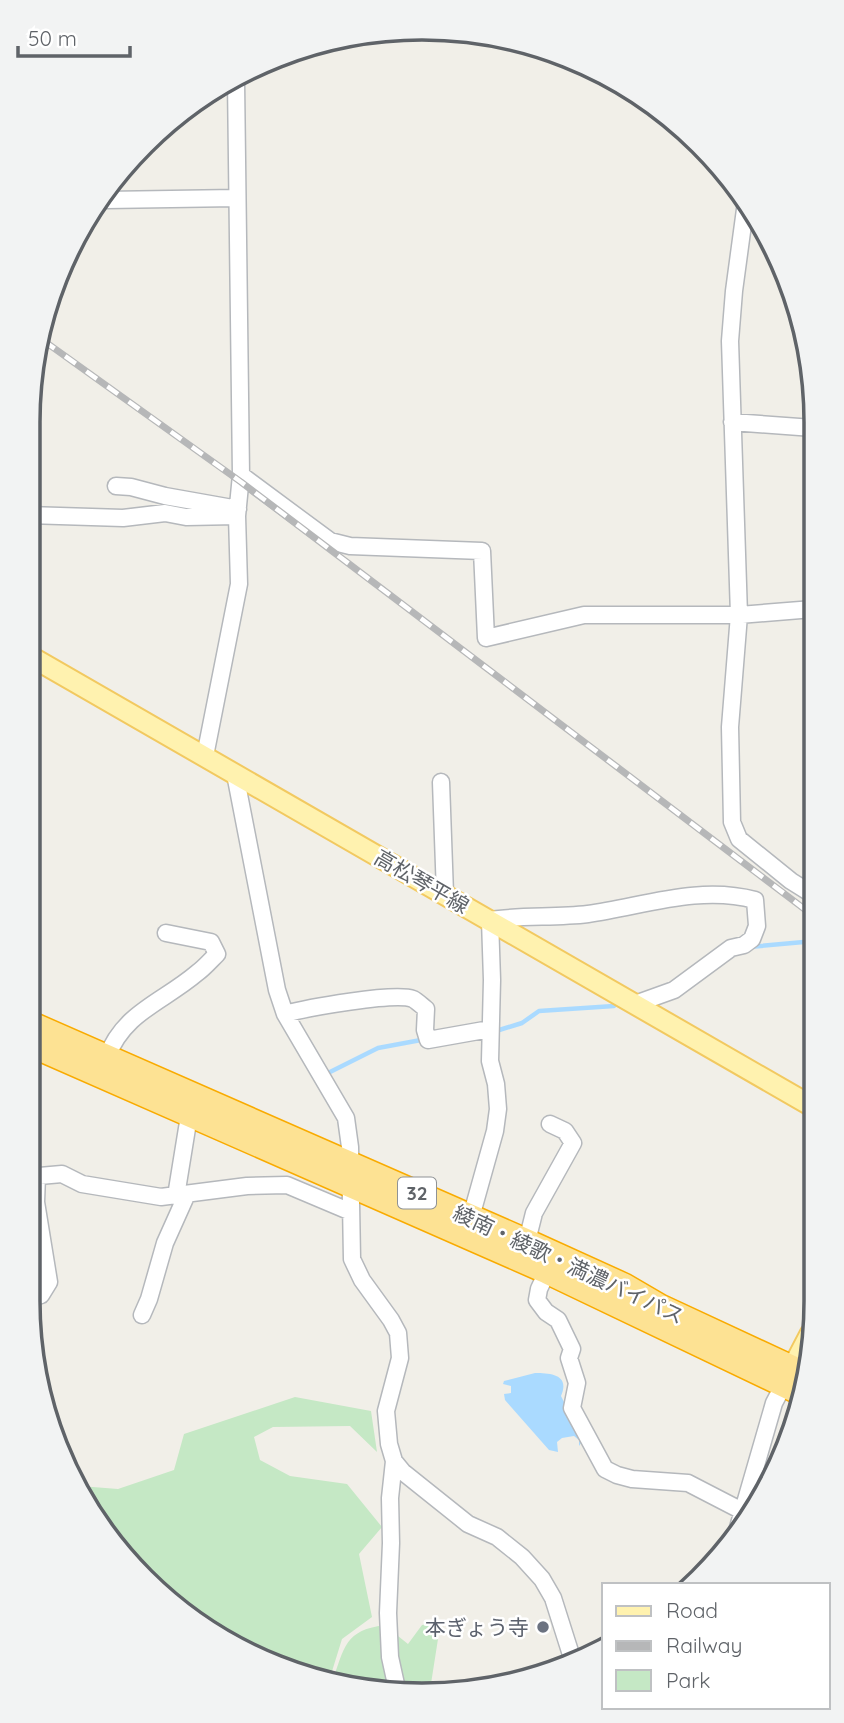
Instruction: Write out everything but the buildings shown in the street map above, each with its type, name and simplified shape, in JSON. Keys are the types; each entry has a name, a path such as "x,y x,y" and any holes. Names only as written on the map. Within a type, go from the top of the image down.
{"highway":[{"name":"綾南・綾歌・満濃バイパス","path":"40,1027 107,1057 547,1272 794,1379"},
{"name":"綾南・綾歌・満濃バイパス","path":"40,1049 189,1116 471,1217 527,1241 624,1285 794,1379"}],"main road":[{"name":"高松琴平線","path":"40,661 804,1102"}],"street":[{"path":"205,757 239,584 238,513 241,475 236,88"},
{"path":"112,200 236,198"},
{"path":"744,217 730,341 739,615 730,727 732,822 739,839 804,889"},
{"path":"732,422 804,427"},
{"path":"241,475 330,541 350,546 482,551 486,638 584,615 739,615 804,610"},
{"path":"116,486 131,487 238,513"},
{"path":"40,515 123,518 165,513 186,517 238,513"},
{"path":"235,774 277,990 285,1014 345,1118 350,1175 352,1259 362,1280 398,1333 400,1358 386,1411 389,1444 394,1461 390,1498 388,1613 390,1657 395,1682"},
{"path":"441,782 445,894"},
{"path":"471,1217 495,1131 497,1096 490,1061 490,920 587,914 681,897 733,894 755,900 757,926 752,939 744,945 731,948 674,990 635,1004"},
{"path":"107,1057 118,1034 143,1009 196,974 216,954 211,942 166,933"},
{"path":"285,1014 305,1008 391,997 413,999 426,1009 425,1030 428,1040 490,1029"},
{"path":"142,1315 181,1195 189,1116"},
{"path":"550,1124 565,1131 573,1143 534,1213 527,1241 547,1272 537,1300 546,1312 558,1320 572,1349 569,1358 577,1383 572,1408 606,1469 632,1479 688,1483 741,1510"},
{"path":"40,1175 62,1174 82,1184 161,1197 247,1186 287,1185 351,1212"},
{"path":"40,1227 49,1282 40,1295"},
{"path":"749,1499 774,1403 794,1379"},
{"path":"394,1461 403,1472 468,1524 497,1537 542,1578 553,1598 570,1653"}],"green space":[{"path":"295,1397 371,1411 377,1452 350,1426 273,1427 254,1437 260,1460 290,1476 347,1484 382,1527 359,1554 372,1617 342,1639 332,1672 276,1654 231,1632 190,1604 135,1553 91,1492 88,1487 118,1489 174,1470 184,1434"},
{"path":"433,1623 438,1639 431,1683 399,1682 393,1632 408,1644 422,1625"},
{"path":"386,1625 392,1681 336,1673 348,1642 372,1627"}],"water":[{"path":"535,1373 561,1379 561,1396 583,1440 579,1446 579,1440 574,1436 562,1438 557,1442 558,1452 549,1450 505,1400 504,1394 511,1393 511,1386 503,1384 504,1381"}],"waterway":[{"path":"749,947 804,942"},
{"path":"496,1031 522,1023 539,1011 614,1006"},
{"path":"326,1074 378,1048 421,1040"}],"railway":[{"path":"49,344 241,482 804,909"}],"place":[{"name":"本ぎょう寺","path":"543,1627"}]}
